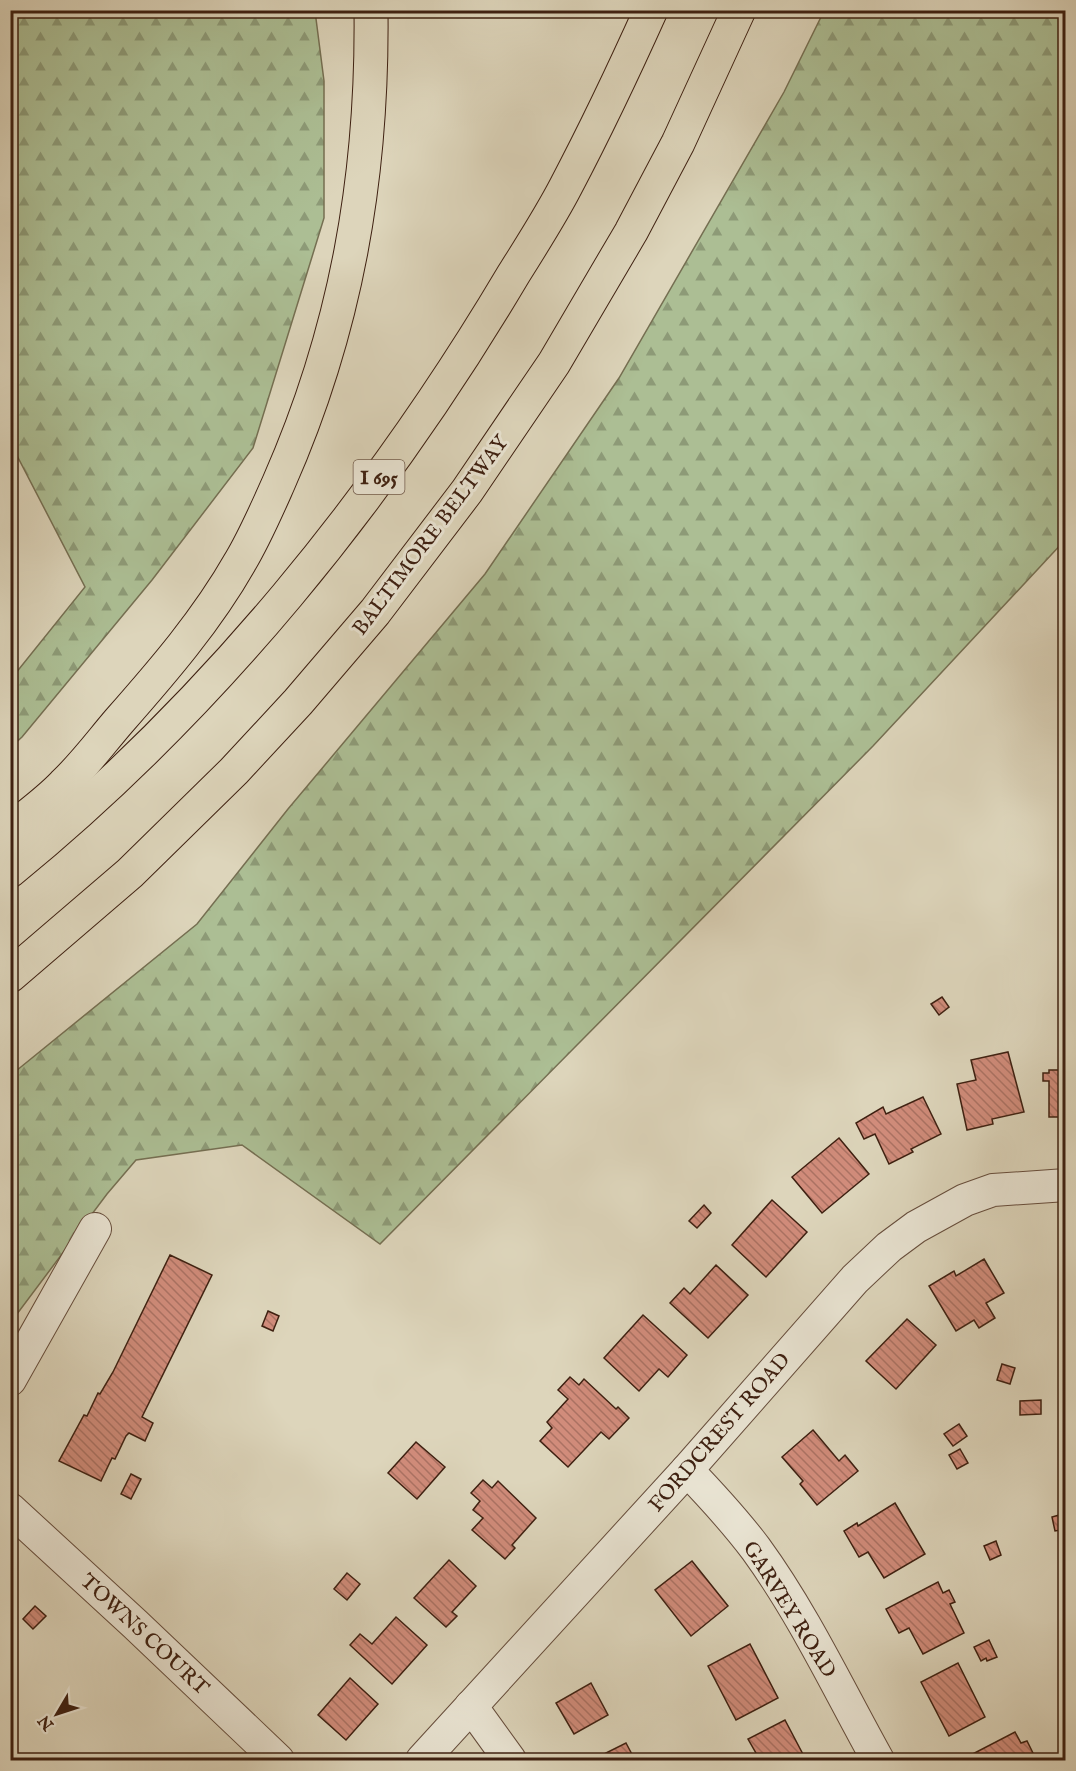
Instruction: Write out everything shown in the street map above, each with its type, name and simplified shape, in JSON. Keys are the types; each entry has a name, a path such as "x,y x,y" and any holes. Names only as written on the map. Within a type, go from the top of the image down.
{"highway":[{"path":"10,830 64,785 184,645 240,562 263,519 292,453 312,398 348,273 368,128 371,10"},
{"name":"I 695","path":"10,871 85,809 160,736 266,621 339,531 395,456 483,326 564,189 611,97 651,10"},
{"name":"BALTIMORE BELTWAY","path":"10,976 130,873 234,771 298,702 375,612 467,491 554,363 631,232 678,142 739,10"}],"street":[{"name":"FORDCREST ROAD","path":"422,1761 687,1470 855,1279 889,1247 916,1227 965,1200 993,1190 1065,1185"},
{"path":"10,1380 95,1229"},
{"name":"GARVEY ROAD","path":"687,1470 729,1515 756,1549 787,1595 878,1761"},
{"name":"TOWNS COURT","path":"10,1509 135,1624 278,1761"},
{"path":"471,1706 510,1761"}],"green space":[{"path":"11,11 315,11 324,81 324,218 253,448 152,580 22,737 11,747 11,679 85,587 11,444 10,217 16,86 11,75"},
{"path":"824,11 1065,11 1065,540 873,746 380,1244 242,1145 136,1160 107,1194 11,1322 11,1075 197,924 288,809 485,574 619,378 784,92"}],"building":[{"path":"942,997 949,1007 939,1015 931,1004"},
{"path":"1008,1052 1024,1112 992,1119 993,1124 967,1130 957,1084 976,1080 971,1060"},
{"path":"1049,1070 1066,1070 1066,1117 1049,1117 1049,1081 1043,1081 1043,1073 1049,1073"},
{"path":"923,1097 941,1134 911,1149 913,1152 889,1164 875,1134 864,1139 856,1123 883,1107 886,1114"},
{"path":"839,1138 869,1174 822,1213 792,1177"},
{"path":"772,1200 807,1232 766,1277 732,1245"},
{"path":"704,1205 711,1213 697,1228 689,1221"},
{"path":"170,1255 212,1275 142,1417 153,1423 145,1441 129,1433 115,1459 112,1458 101,1481 59,1461 84,1415 87,1416 98,1393 100,1394 113,1372"},
{"path":"984,1259 1004,1293 986,1303 995,1318 979,1328 974,1320 956,1331 929,1286 954,1271 956,1276"},
{"path":"716,1265 748,1295 708,1338 670,1303 684,1288 690,1294"},
{"path":"268,1311 279,1316 273,1331 262,1326"},
{"path":"643,1315 687,1355 668,1377 659,1369 639,1391 604,1358"},
{"path":"907,1319 936,1345 896,1389 866,1361"},
{"path":"1002,1364 1015,1368 1010,1384 997,1380"},
{"path":"570,1377 579,1385 584,1379 629,1418 609,1439 601,1432 568,1467 540,1441 552,1428 547,1422 568,1399 558,1390"},
{"path":"1041,1400 1041,1414 1020,1415 1020,1401"},
{"path":"959,1424 967,1436 953,1446 944,1434"},
{"path":"813,1430 839,1461 845,1455 858,1471 817,1505 800,1484 803,1481 782,1457"},
{"path":"416,1442 445,1467 417,1499 388,1473"},
{"path":"960,1449 968,1463 957,1469 949,1455"},
{"path":"131,1474 141,1479 131,1499 121,1494"},
{"path":"483,1480 492,1488 498,1481 536,1518 512,1545 515,1548 505,1559 472,1530 483,1518 473,1510 480,1501 471,1493"},
{"path":"895,1503 925,1554 884,1578 868,1552 859,1557 844,1531 857,1523 858,1526"},
{"path":"1066,1513 1066,1529 1055,1531 1052,1517"},
{"path":"996,1541 1001,1555 990,1560 984,1546"},
{"path":"449,1560 476,1586 452,1612 457,1616 446,1627 414,1598"},
{"path":"692,1561 728,1606 691,1636 655,1590"},
{"path":"347,1573 360,1584 347,1600 334,1589"},
{"path":"938,1582 943,1593 949,1590 955,1602 950,1604 964,1633 923,1654 909,1628 899,1633 886,1609"},
{"path":"35,1606 46,1616 33,1629 23,1619"},
{"path":"396,1617 427,1645 392,1684 350,1645 360,1634 372,1644"},
{"path":"989,1640 997,1657 981,1661 974,1647"},
{"path":"750,1644 778,1698 736,1720 708,1666"},
{"path":"958,1663 985,1717 949,1736 921,1682"},
{"path":"350,1678 378,1704 346,1740 318,1715"},
{"path":"591,1683 608,1715 574,1734 556,1703"},
{"path":"785,1720 806,1760 760,1760 748,1739"},
{"path":"1015,1732 1021,1743 1027,1741 1034,1755 1029,1757 1030,1760 963,1759"},
{"path":"626,1743 635,1760 592,1760"}]}
